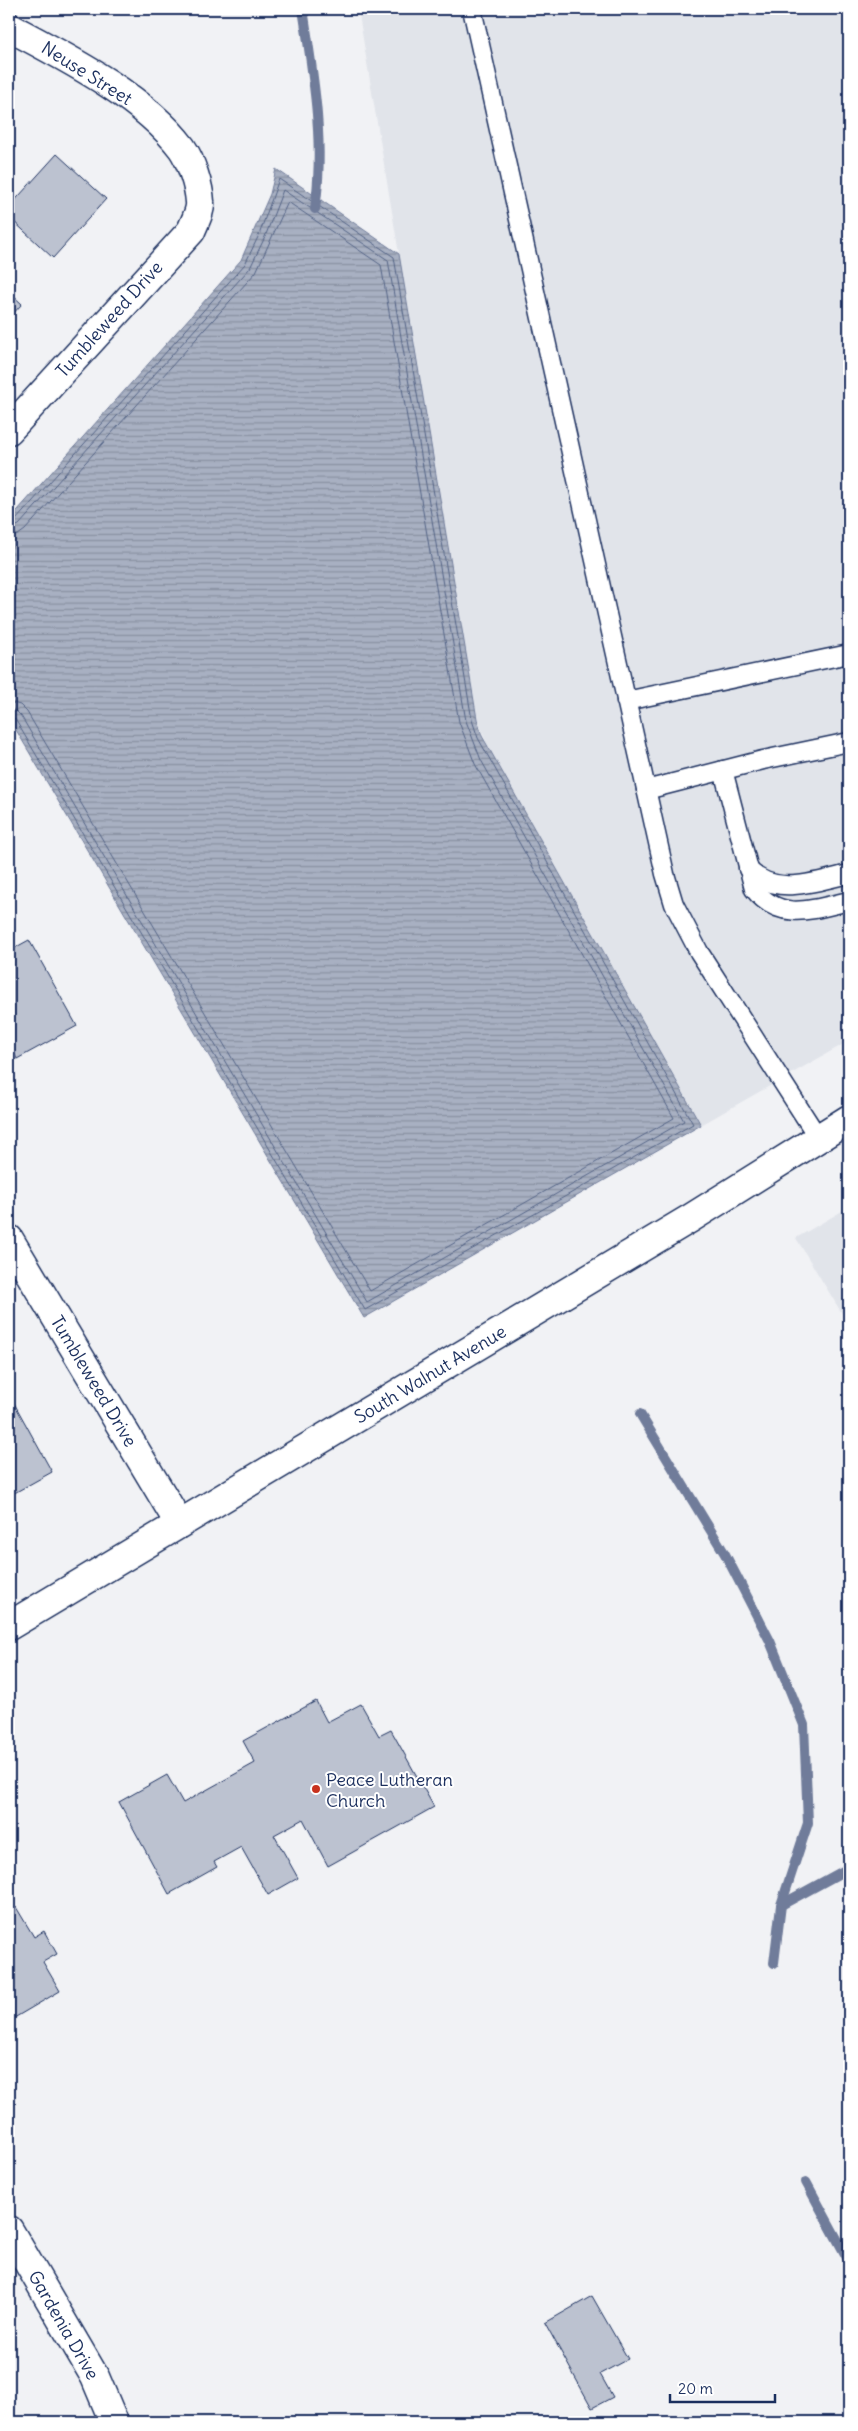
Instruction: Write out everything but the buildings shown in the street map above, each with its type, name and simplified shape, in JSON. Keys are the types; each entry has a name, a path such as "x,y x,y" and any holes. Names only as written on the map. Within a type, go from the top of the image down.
{"street":[{"name":"Neuse Street","path":"9,27 54,51 129,97 183,149 194,177 201,204"},
{"name":"Tumbleweed Drive","path":"9,430 191,231 201,204"},
{"name":"South Walnut Avenue","path":"9,1626 683,1223 849,1119"},
{"name":"Tumbleweed Drive","path":"9,1239 179,1523"},
{"name":"Gardenia Drive","path":"9,2230 95,2377 114,2422"}],"lane":[{"path":"472,9 665,874 686,930 819,1139"},
{"path":"626,701 849,654"},
{"path":"646,790 723,770 849,742"},
{"path":"723,770 748,869 754,888 760,897 778,908 804,911 849,901"},
{"path":"748,869 763,881 780,886 797,885 849,874"}],"shaded area":[{"path":"358,9 849,9 849,1041 701,1125 491,754 477,719"},
{"path":"849,1207 849,1325 796,1238"}],"water":[{"path":"276,169 399,254 477,719 482,736 701,1125 364,1318 9,718 9,520 241,260 270,194"}],"waterway":[{"path":"303,9 314,83 318,134 319,159 315,209"},
{"path":"640,1414 725,1554 770,1641 804,1725 808,1823 781,1905 774,1963"},
{"path":"781,1905 849,1868"},
{"path":"806,2182 849,2261"}],"place":[{"name":"Peace Lutheran Church","path":"316,1789"}]}
